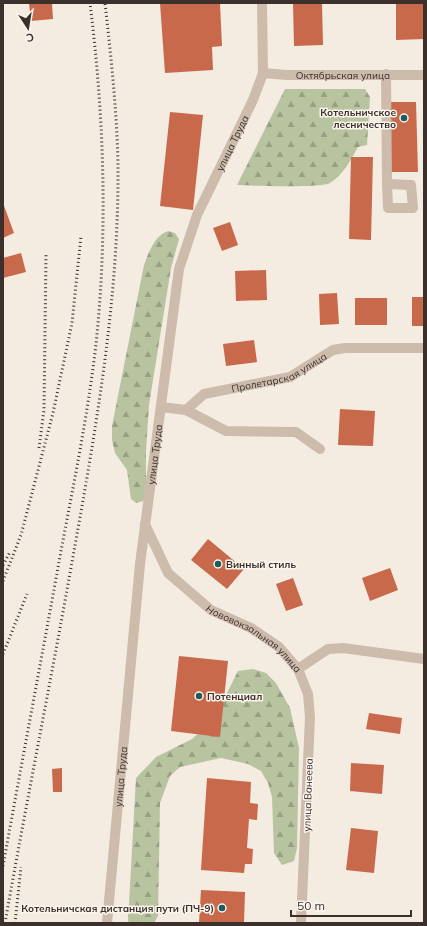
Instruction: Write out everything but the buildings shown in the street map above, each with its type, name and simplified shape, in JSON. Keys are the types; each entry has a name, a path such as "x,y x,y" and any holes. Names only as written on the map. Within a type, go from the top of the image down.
{"street":[{"name":"улица Труда","path":"107,923 145,524 179,269 197,215 253,100 263,73 262,3"},
{"name":"Октябрьская улица","path":"263,73 287,75 424,75"},
{"path":"386,74 387,184"},
{"name":"Пролетарская улица","path":"186,410 204,394 290,377 333,350 345,348 424,348"},
{"path":"161,407 186,410 226,431 296,432 320,449"},
{"name":"Нововокзальная улица","path":"145,524 168,573 211,610 251,628 279,647 298,669 328,649 343,648 424,660"},
{"name":"улица Ванеева","path":"298,669 308,694 310,717 302,923"}],"green space":[{"path":"285,89 365,89 370,97 367,145 358,147 343,171 330,183 325,185 237,185"},
{"path":"168,231 175,233 179,239 171,268 149,405 146,451 146,495 143,501 136,503 131,499 127,470 115,453 112,440 112,426 144,265 150,250 156,241 163,233"},
{"path":"253,669 266,673 276,683 290,708 299,748 297,848 294,861 282,865 274,853 272,797 268,783 261,771 248,764 221,758 180,767 170,776 160,803 158,916 154,923 130,923 128,921 136,778 156,757 192,739 213,721 238,671"}],"railway":[{"path":"3,866 80,448 96,344 102,259 103,173 99,88 90,3"},
{"path":"5,923 83,503 111,311 115,263 118,166 115,104 105,3"},
{"path":"3,581 21,535 53,413 72,323 81,236"},
{"path":"39,448 44,410 46,255"},
{"path":"3,565 10,552"},
{"path":"3,654 27,594"},
{"path":"15,923 21,867"}],"place":[{"name":"Котельничское лесничество","path":"404,118"},
{"name":"Винный стиль","path":"218,564"},
{"name":"Потенциал","path":"199,696"},
{"name":"Котельничская дистанция пути (ПЧ-9)","path":"222,908"}]}
